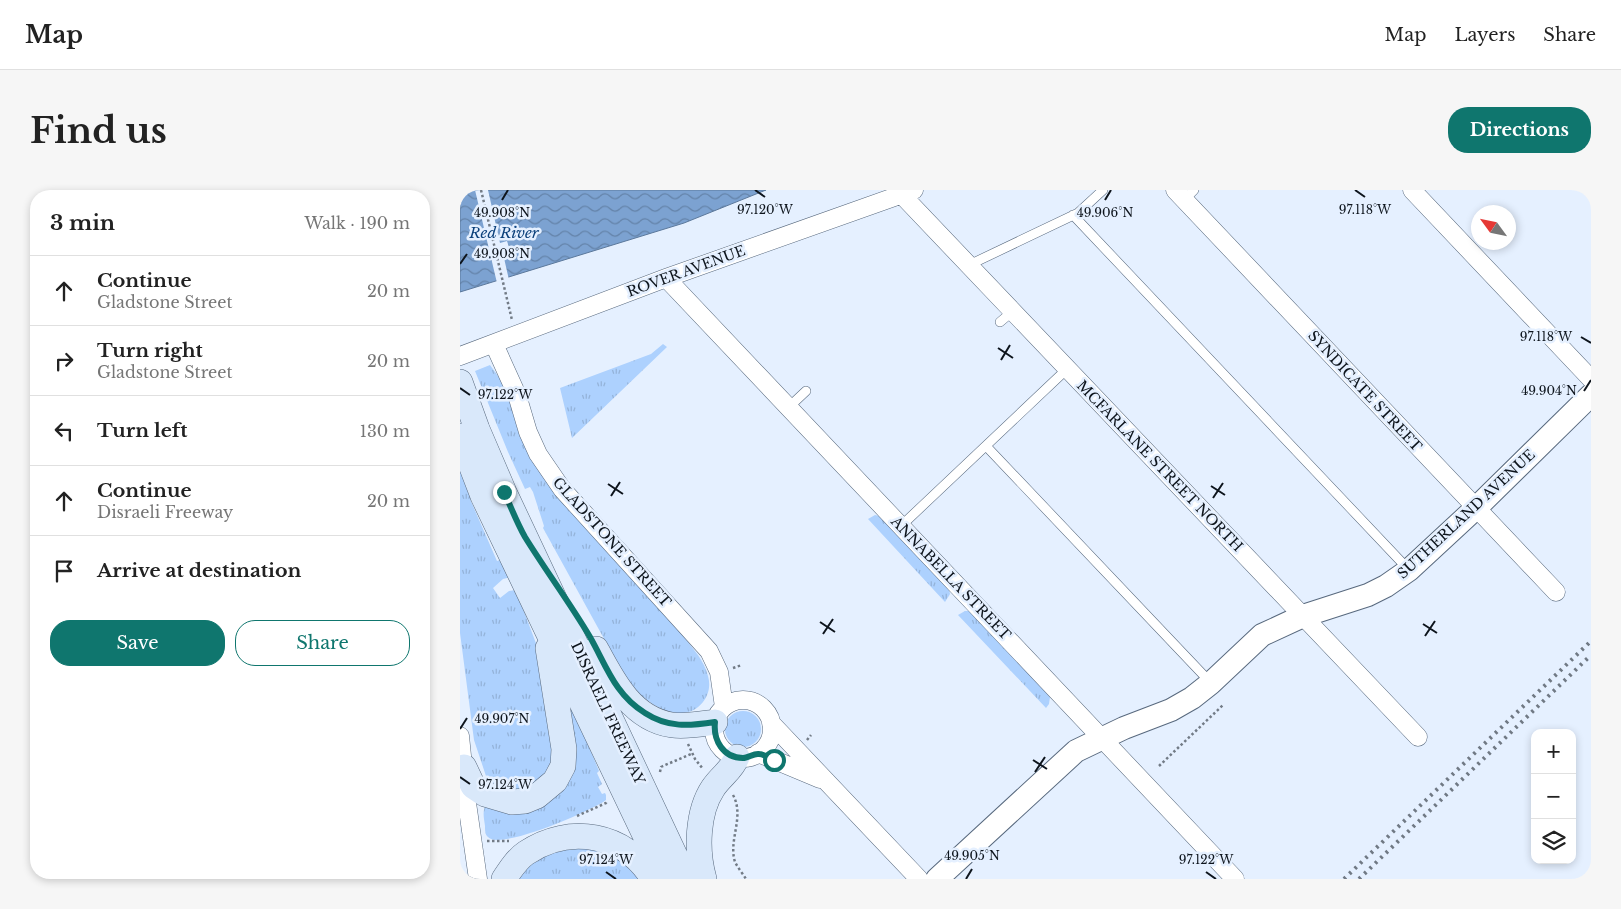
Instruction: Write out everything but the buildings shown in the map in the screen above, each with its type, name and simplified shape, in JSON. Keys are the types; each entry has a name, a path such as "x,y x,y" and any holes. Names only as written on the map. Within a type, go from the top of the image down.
{"main road":[{"name":"DISRAELI FREEWAY","path":"460,382 477,429 494,494 544,621 666,879"},
{"name":"DISRAELI FREEWAY","path":"460,436 494,494 524,535 686,879"},
{"path":"524,535 590,638 612,680 630,702 654,718 671,725 693,725 719,714"},
{"path":"464,768 474,786 479,790 491,796 512,802 525,801 537,796 555,781 563,766 564,750 544,621"},
{"path":"704,879 701,869 700,833 705,806 714,786 748,755"},
{"path":"504,879 524,854 547,841 566,836 585,836 606,841 625,850 640,862 653,879"}],"street":[{"path":"1412,190 1591,379"},
{"name":"MCFARLANE STREET NORTH","path":"908,192 968,265 1006,317 1067,369 1418,737"},
{"name":"ROVER AVENUE","path":"460,356 666,278 908,192"},
{"name":"SYNDICATE STREET","path":"1184,193 1556,592"},
{"name":"ANNABELLA STREET","path":"666,278 1235,879"},
{"name":"GLADSTONE STREET","path":"494,344 517,395 528,432 538,454 562,489 709,651 718,672 719,714 714,735 720,747 731,755 748,755 825,781"},
{"name":"SUTHERLAND AVENUE","path":"937,879 1076,751 1124,728 1171,710 1192,698 1212,683 1262,635 1303,616 1368,595 1386,586 1409,570 1476,508 1591,395"},
{"name":"GLADSTONE STREET","path":"719,714 729,703 742,700 755,703 766,711 771,723 919,879"},
{"path":"748,755 768,743 772,730 771,723"},
{"path":"460,736 478,879"}],"lane":[{"path":"968,265 1078,213 1103,190"},
{"path":"1073,215 1409,570"},
{"path":"901,526 1067,369"},
{"path":"789,407 806,391"},
{"path":"986,446 1212,683"}],"path":[{"path":"481,190 512,318"},
{"path":"1159,766 1223,705"},
{"path":"687,739 691,754 708,773"},
{"path":"660,772 661,767 691,754"},
{"path":"730,791 735,798 738,817 734,857 737,866 746,879"}],"green space":[{"path":"663,344 667,347 572,438 560,388 651,354"},
{"path":"490,365 503,383 518,421 698,655 705,667 709,683 706,697 697,708 684,713 676,713 661,708 640,694 624,675 543,528 533,492 530,487 525,489 508,452 475,371"},
{"path":"460,457 476,495 470,499 497,561 503,559 511,577 503,579 493,588 500,598 509,591 516,590 543,662 559,748 544,782 514,792 496,785 486,776 474,740 460,633"},
{"path":"875,515 879,516 949,589 950,594 945,602 868,519"},
{"path":"965,611 973,614 1050,697 1046,708 958,615"},
{"path":"569,704 582,729 599,771 597,773 602,784 598,787 602,794 605,793 606,800 566,820 527,834 510,839 496,840 488,837 485,832 484,810 486,804 500,809 575,764 576,757"},
{"path":"743,711 755,717 761,729 755,741 743,747 731,741 725,729 731,717"},
{"path":"603,848 645,879 516,879 526,867 553,850"}],"water":[{"name":"Red River","path":"460,190 766,190 684,223 460,292"}],"pier":[{"path":"475,190 488,190 500,243 507,241 512,256 504,258 509,280 497,283"}],"railway":[{"path":"1344,879 1591,641"},
{"path":"1359,879 1591,655"}],"route":[{"path":"504,492 524,535 590,638 612,680 623,695 645,714 671,725 715,722 714,735 720,747 731,755 743,758 758,753 774,760"}]}
